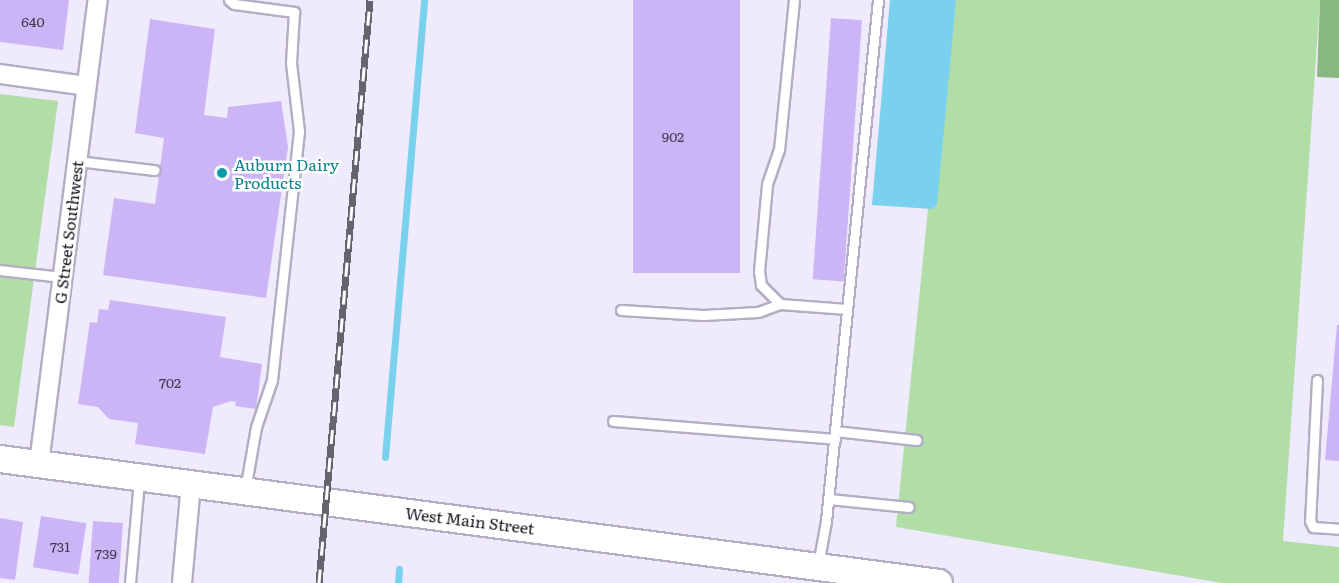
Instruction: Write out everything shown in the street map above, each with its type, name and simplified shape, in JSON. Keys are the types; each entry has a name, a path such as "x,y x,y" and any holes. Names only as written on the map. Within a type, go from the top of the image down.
{"main road":[{"name":"West Main Street","path":"0,459 245,490 817,575 939,583"}],"street":[{"name":"G Street Southwest","path":"39,464 98,0"},
{"path":"0,74 86,86"},
{"path":"182,583 191,484"}],"lane":[{"path":"229,0 234,4 294,12 291,63 299,131 272,380 256,427 245,490"},
{"path":"780,304 761,285 759,271 767,184 779,150 794,0"},
{"path":"817,575 835,435 878,0"},
{"path":"76,161 154,170"},
{"path":"0,270 62,277"},
{"path":"621,310 703,315 758,312 780,304 847,309"},
{"path":"1317,380 1310,521 1313,527 1339,529"},
{"path":"613,421 916,440"},
{"path":"130,583 140,478"},
{"path":"828,499 909,507"}],"green space":[{"path":"949,0 1320,0 1283,541 1339,547 1339,583 1222,583 896,527"},
{"path":"1320,0 1339,0 1339,78 1317,77"},
{"path":"0,94 58,101 14,427 0,425"}],"water":[{"path":"890,0 956,0 937,205 932,209 872,205"}],"building":[{"path":"0,0 69,0 63,50 0,42"},
{"path":"633,0 740,0 740,273 633,273"},
{"path":"831,18 862,20 844,282 813,279"},
{"name":"Auburn Dairy Products","path":"150,19 215,29 204,115 227,118 228,107 281,101 288,147 266,298 103,275 114,198 155,204 164,138 135,133"},
{"path":"110,300 226,317 220,357 262,364 256,409 235,406 236,402 231,401 213,407 205,454 135,444 138,423 109,419 98,407 78,404 90,322 97,323 99,309 108,310"},
{"path":"1337,325 1339,325 1339,461 1325,460"},
{"path":"41,516 86,523 78,575 33,567"},
{"path":"0,518 23,522 15,580 0,578"},
{"path":"93,521 123,523 119,583 89,583"}],"waterway":[{"path":"385,457 424,0"},
{"path":"398,583 399,569"}],"railway":[{"path":"319,583 370,0"}],"place":[{"name":"Auburn Dairy Products","path":"222,173"}]}
